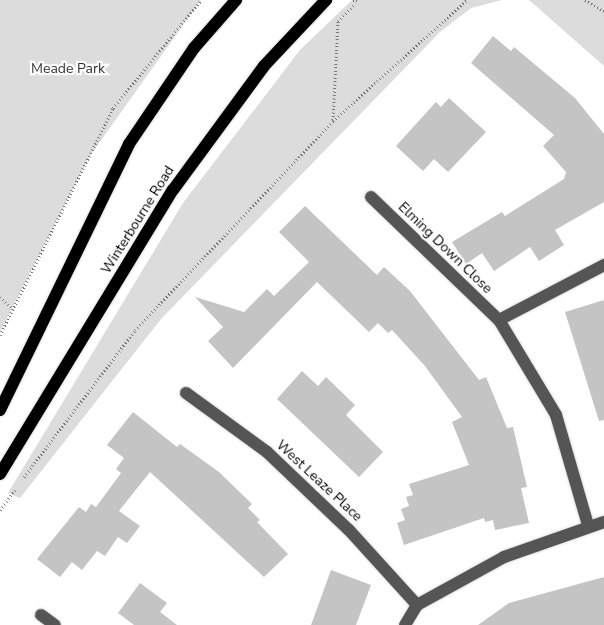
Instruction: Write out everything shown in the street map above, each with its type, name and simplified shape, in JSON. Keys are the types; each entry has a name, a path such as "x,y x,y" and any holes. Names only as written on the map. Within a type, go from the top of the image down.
{"main road":[{"path":"0,410 129,144 194,48 236,0"},
{"name":"Winterbourne Road","path":"0,474 174,190 264,66 326,0"}],"street":[{"name":"Elming Down Close","path":"371,197 499,320 556,415 588,525"},
{"path":"499,320 604,266"},
{"name":"West Leaze Place","path":"186,393 267,452 349,530 417,606"},
{"path":"405,625 417,606 504,557 588,525 604,522"},
{"path":"41,615 55,625"}],"path":[{"path":"0,335 113,108 201,0"},
{"path":"333,121 338,21 354,1 360,0"},
{"path":"0,510 135,330 333,121 467,0"},
{"path":"585,0 604,11"},
{"path":"0,297 13,309"}],"green space":[{"name":"Meade Park","path":"0,0 201,0 89,157 0,332"},
{"path":"352,0 502,0 471,8 440,32 161,319 20,498 8,493 183,203 300,50"},
{"path":"529,0 604,0 604,66"}],"building":[{"path":"493,36 511,51 514,47 575,98 604,134 604,202 555,230 564,245 539,261 530,247 494,271 482,253 466,264 452,242 502,212 505,216 564,179 566,172 543,146 554,135 471,63"},
{"path":"449,98 486,132 448,172 434,159 423,171 396,146 436,102 441,107"},
{"path":"305,206 377,275 384,267 410,291 479,380 486,377 507,428 513,427 527,487 521,488 529,523 495,530 493,520 485,522 484,518 404,545 397,523 405,520 401,509 409,506 406,497 413,495 409,484 469,465 452,422 462,417 425,366 392,330 388,333 378,323 369,332 317,282 233,368 208,341 223,327 195,297 244,312 267,289 274,296 309,262 279,232"},
{"path":"604,300 604,420 599,421 565,312"},
{"path":"302,371 318,386 326,377 355,405 346,415 383,452 359,477 277,399"},
{"path":"133,412 177,447 180,444 219,472 252,504 248,508 260,520 257,522 288,554 264,577 150,472 119,511 140,526 127,543 118,537 105,556 97,551 82,570 72,562 60,577 37,559 79,507 86,512 91,504 96,507 121,473 116,469 124,458 107,445"},
{"path":"331,570 371,585 356,625 311,625"},
{"path":"604,577 604,625 478,625 509,603"},
{"path":"140,583 167,603 160,612 177,625 134,625 118,613"}]}
